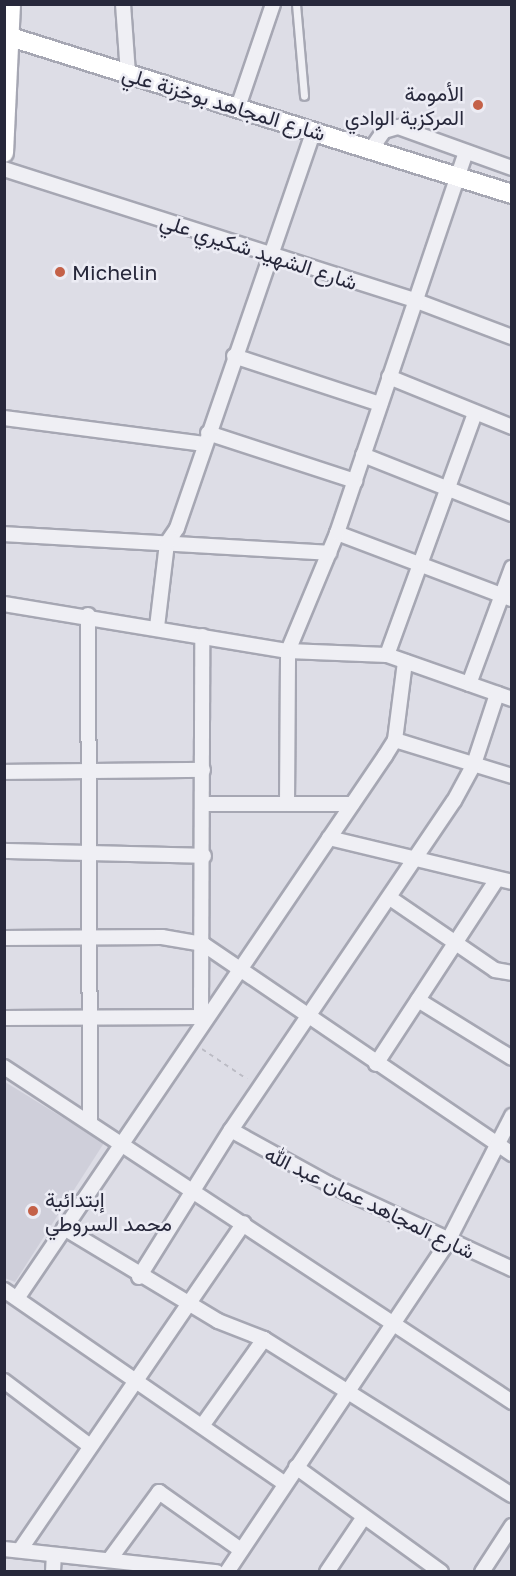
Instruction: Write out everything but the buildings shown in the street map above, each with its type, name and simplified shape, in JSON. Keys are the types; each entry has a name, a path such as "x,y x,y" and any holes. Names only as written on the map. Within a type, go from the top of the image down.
{"street":[{"path":"4,153 7,36 11,4"},
{"path":"123,4 128,73"},
{"path":"238,107 273,4"},
{"name":"شارع المجاهد بوخزنة علي","path":"7,36 372,148 512,194"},
{"path":"372,148 384,131 398,127 512,168"},
{"path":"157,627 168,543 268,255 314,131"},
{"path":"287,804 288,651 337,533 466,152"},
{"name":"شارع الشهيد شكيري علي","path":"4,169 414,300 512,337"},
{"path":"234,356 380,404"},
{"path":"389,377 512,427"},
{"path":"387,655 475,412"},
{"path":"4,418 206,438 355,482"},
{"path":"363,455 512,514"},
{"path":"337,533 507,597"},
{"path":"4,534 329,553"},
{"path":"469,684 507,597 512,568"},
{"path":"4,604 88,615 288,651 387,655 512,699"},
{"path":"88,615 90,1121"},
{"path":"202,636 203,1017"},
{"path":"18,1297 190,1041 203,1017 395,740 405,662"},
{"path":"139,1277 193,1188 390,898 474,764 497,694"},
{"path":"395,740 512,776"},
{"path":"4,772 203,770"},
{"path":"203,804 352,804"},
{"path":"329,838 512,882"},
{"path":"4,851 204,856"},
{"path":"376,1064 497,879"},
{"path":"390,898 454,944 495,969 512,973"},
{"path":"4,938 90,936 203,944 240,964 376,1064 505,1152"},
{"path":"418,1000 512,1058"},
{"path":"4,1018 203,1017"},
{"path":"4,1066 395,1321 512,1402"},
{"path":"227,1572 284,1483 447,1243 505,1152 512,1116"},
{"name":"شارع المجاهد عمان عبد الله","path":"231,1130 447,1243 510,1269"},
{"path":"20,1550 244,1223"},
{"path":"64,1228 139,1277 244,1335 264,1339 512,1496"},
{"path":"4,1290 18,1297 284,1483"},
{"path":"202,1426 264,1339"},
{"path":"4,1382 90,1446"},
{"path":"296,1467 441,1572"},
{"path":"110,1558 159,1492 241,1550"},
{"path":"327,1572 364,1517"},
{"path":"482,1572 512,1526"},
{"path":"4,1549 110,1558 218,1572"},
{"path":"53,1572 54,1554"}],"lane":[{"path":"296,4 304,96"}],"path":[{"path":"190,1041 260,1088"}],"shaded area":[{"name":"إبتدائية محمد السروطي","path":"5,1082 104,1143 15,1282 5,1278"}],"place":[{"name":"الأمومة المركزية الوادي","path":"478,105"},
{"name":"Michelin","path":"60,272"},
{"name":"إبتدائية محمد السروطي","path":"33,1211"}]}
